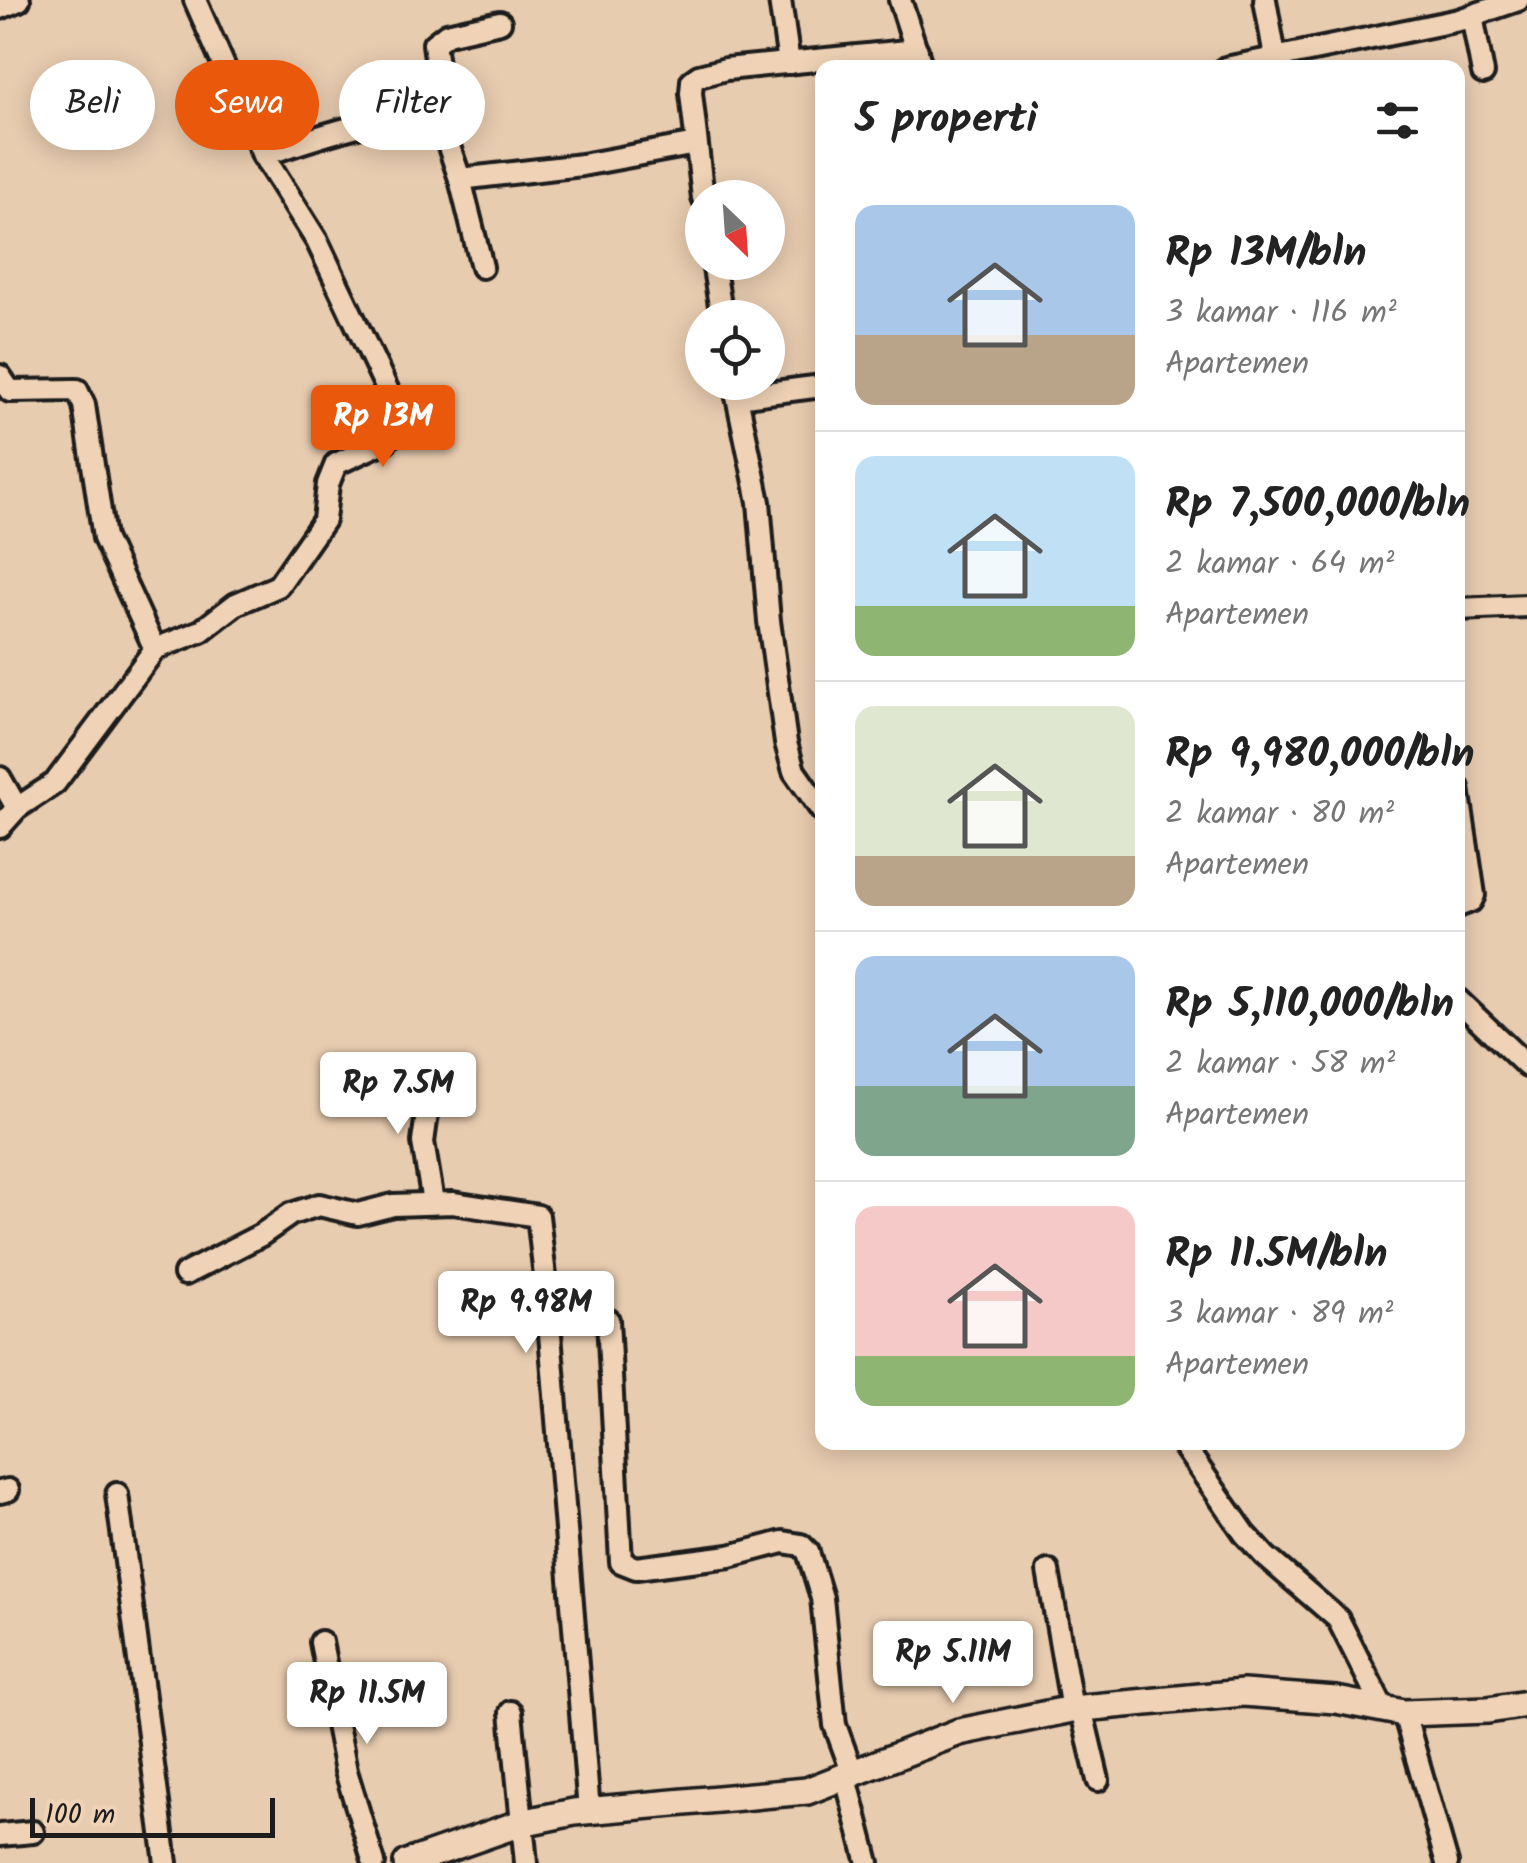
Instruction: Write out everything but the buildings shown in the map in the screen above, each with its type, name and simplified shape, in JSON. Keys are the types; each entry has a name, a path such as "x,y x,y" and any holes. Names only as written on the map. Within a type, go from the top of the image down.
{"street":[{"path":"0,8 19,0"},
{"path":"0,827 17,808 55,783 155,648 201,632 236,604 278,586 324,520 328,484 336,464 386,441 398,420 380,370 316,241 263,155 196,0"},
{"path":"780,0 789,63"},
{"path":"886,60 919,59 900,0"},
{"path":"1265,0 1276,60"},
{"path":"1288,60 1518,0"},
{"path":"1463,12 1483,73"},
{"path":"436,60 434,44 448,34 500,22"},
{"path":"701,180 692,80 726,70 815,62"},
{"path":"263,155 339,131"},
{"path":"460,179 564,168 696,144"},
{"path":"450,150 482,266"},
{"path":"1,379 10,391 77,390 84,405 104,538 155,648"},
{"path":"785,388 815,386"},
{"path":"737,400 758,502 786,743 794,771 815,801"},
{"path":"1465,609 1527,606"},
{"path":"0,778 17,808"},
{"path":"1465,835 1474,895 1465,903"},
{"path":"1465,1007 1527,1066"},
{"path":"432,1071 423,1142 433,1202"},
{"path":"184,1274 305,1208 319,1206 358,1214 393,1205 433,1202 479,1205 538,1216 589,1811"},
{"path":"608,1320 621,1562 636,1568 730,1556 783,1542 801,1545 808,1552 822,1598 835,1725 868,1863"},
{"path":"1187,1450 1265,1556 1338,1620 1394,1711 1448,1863"},
{"path":"117,1494 166,1863"},
{"path":"1048,1570 1076,1709 1098,1780"},
{"path":"322,1642 346,1771 374,1863"},
{"path":"407,1863 521,1823 589,1811 807,1790 960,1732 1076,1709 1243,1693 1336,1700 1394,1711 1488,1710 1527,1704"},
{"path":"511,1712 526,1863"},
{"path":"0,1835 34,1832"}]}
